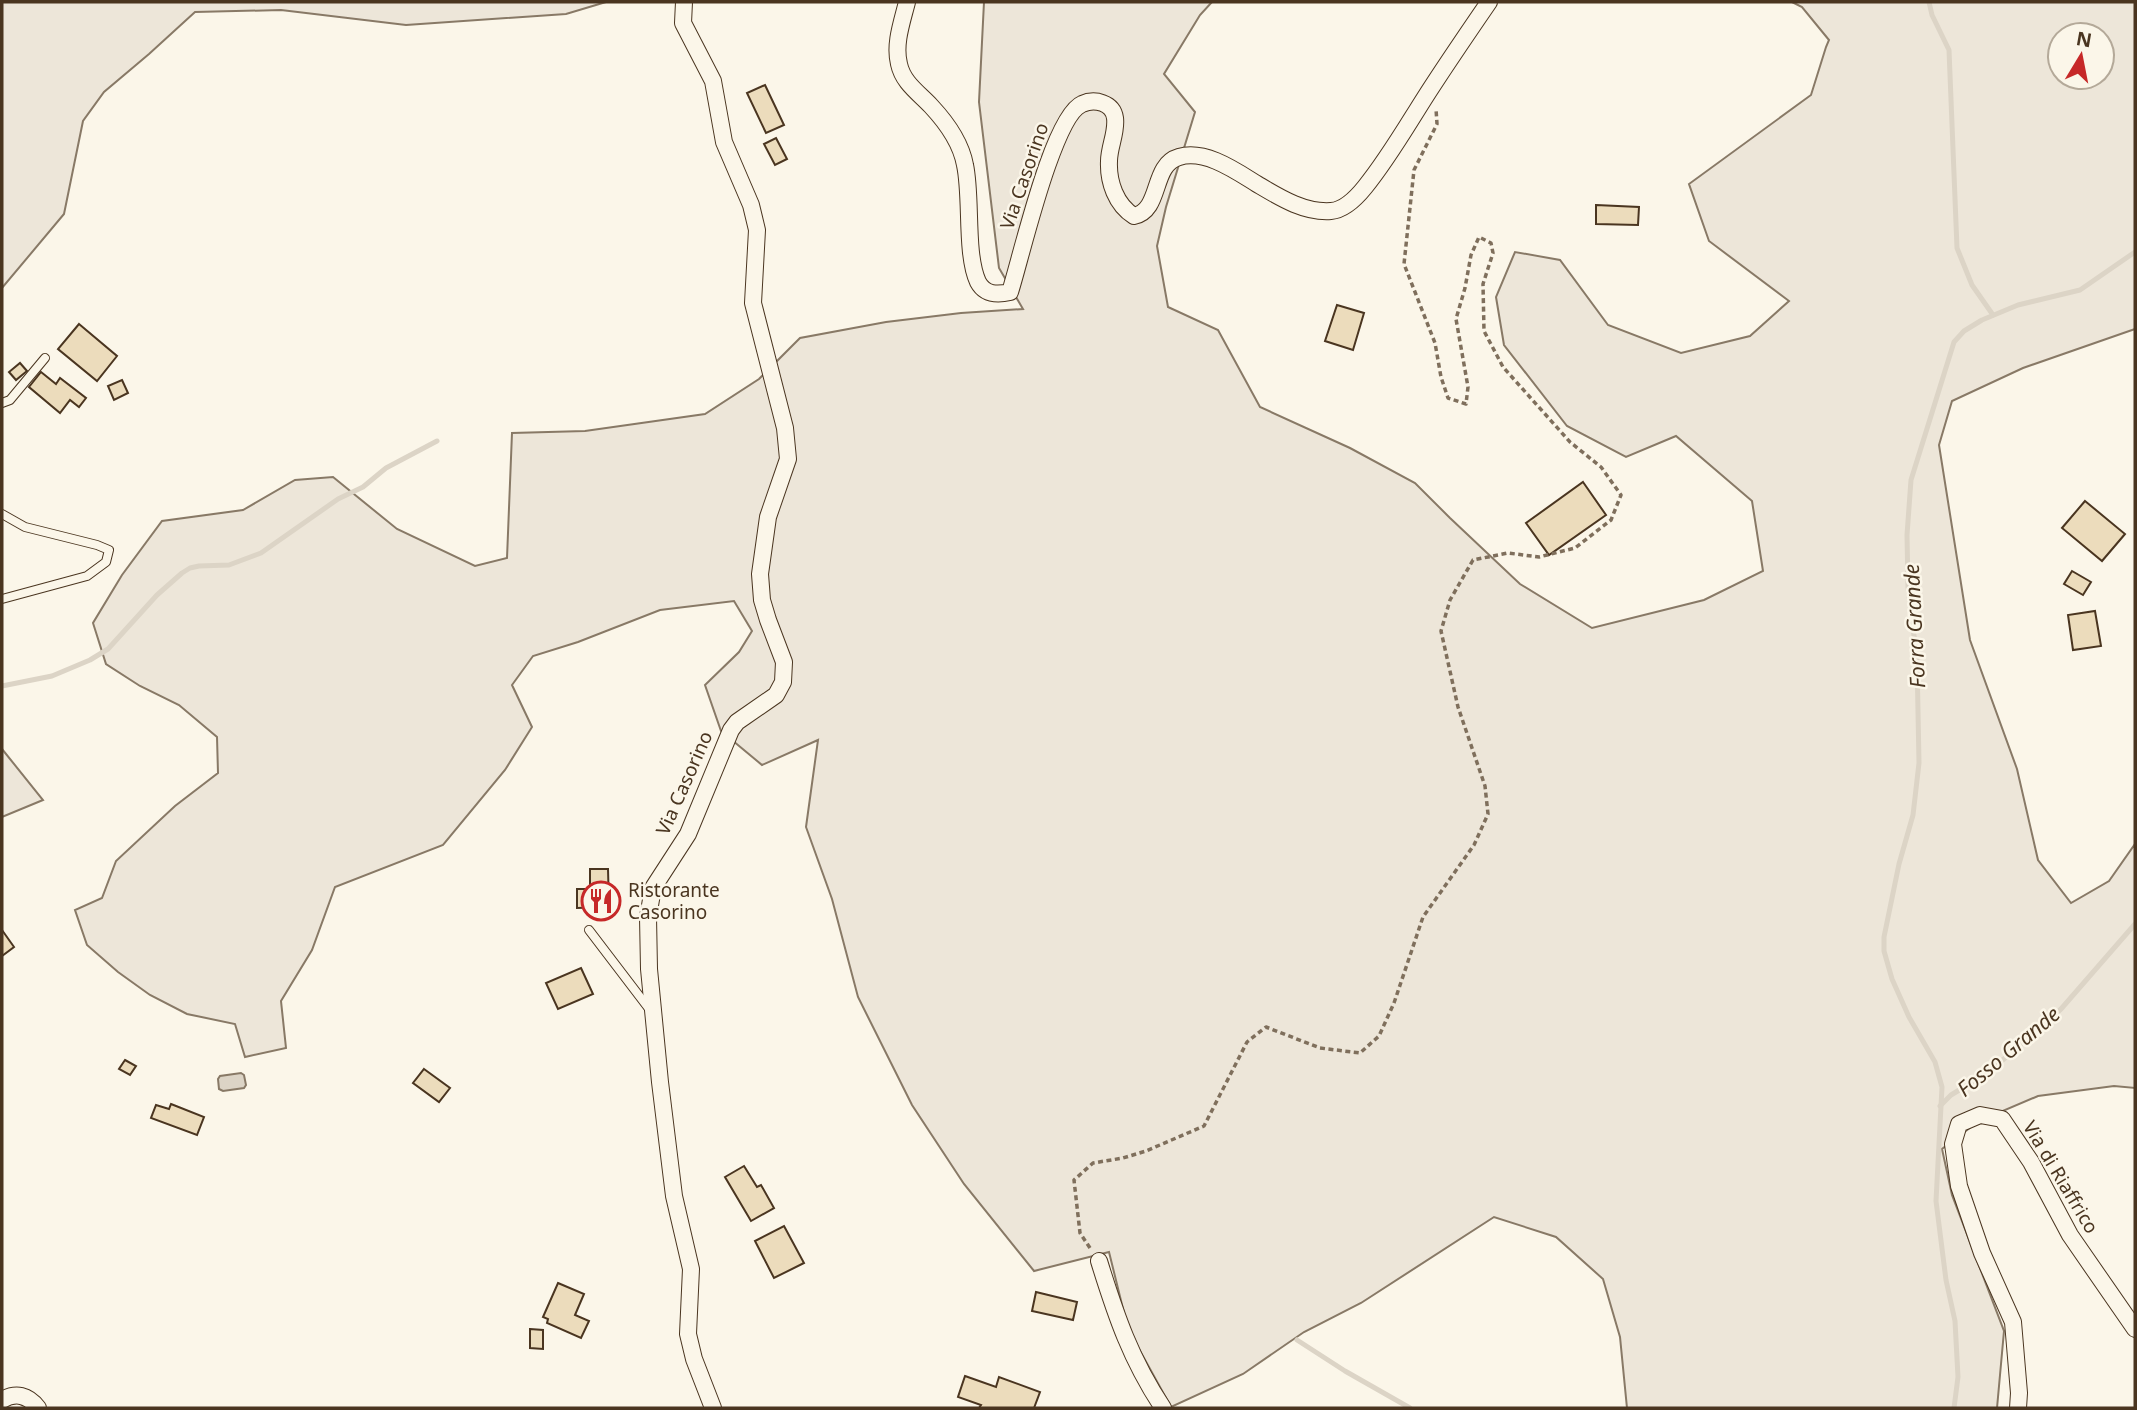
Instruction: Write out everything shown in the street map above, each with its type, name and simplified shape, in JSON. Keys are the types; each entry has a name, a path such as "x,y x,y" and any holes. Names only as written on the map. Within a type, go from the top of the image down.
{"street":[{"name":"Via Casorino","path":"684,2 683,23 713,81 724,142 751,205 757,230 753,303 785,428 788,458 768,517 760,574 762,600 784,662 783,682 776,695 737,722 731,730 688,834 653,888 648,917 649,969 660,1082 674,1196 691,1269 688,1334 694,1359 713,1408"},
{"name":"Via Casorino","path":"907,2 897,46 899,65 906,81 947,125 960,147 965,165 973,262 979,282 987,292 997,295 1010,292 1020,250 1060,131 1071,111 1081,104 1092,101 1105,103 1112,109 1116,120 1109,161 1111,180 1118,201 1125,211 1134,216 1142,215 1148,209 1164,169 1176,157 1194,155 1229,167 1280,197 1308,209 1333,211 1348,203 1364,189 1489,2"},
{"name":"Via di Riaffrico","path":"2018,1408 2012,1322 1982,1253 1959,1186 1953,1144 1959,1124 1980,1115 2002,1119 2031,1162 2070,1235 2135,1329"},
{"path":"1099,1261 1123,1334 1146,1382 1163,1408"},
{"path":"3,1398 19,1394 30,1399 38,1408"}],"lane":[{"path":"2,403 10,400 45,358"},
{"path":"2,514 25,527 109,550 106,562 87,576 2,599"},
{"path":"589,930 654,1016"}],"path":[{"path":"1099,1261 1080,1233 1074,1180 1093,1163 1146,1151 1204,1126 1247,1042 1266,1027 1320,1048 1360,1053 1379,1036 1394,1003 1423,917 1474,845 1488,814 1485,786 1458,707 1441,631 1450,600 1473,560 1508,553 1539,557 1575,548 1611,520 1621,495 1601,467 1570,442 1503,367 1484,331 1483,284 1493,253 1491,243 1479,237 1471,256 1456,319 1465,360 1468,387 1466,404 1448,398 1435,343 1404,264 1415,170 1437,124 1436,81"}],"shaded area":[{"path":"2,2 606,2 566,14 406,25 281,10 195,12 104,92 83,121 64,214 2,288"},
{"path":"984,2 1212,2 1200,15 1164,74 1195,112 1157,246 1168,307 1218,330 1260,407 1350,448 1415,483 1520,584 1592,628 1704,600 1763,571 1752,501 1676,436 1626,457 1567,426 1504,345 1496,297 1515,252 1560,260 1608,325 1681,353 1750,336 1789,301 1709,241 1689,184 1811,95 1829,40 1802,7 1792,2 2135,2 2135,329 2023,368 1952,401 1939,445 1970,640 2017,769 2038,860 2071,903 2109,881 2135,844 2135,1088 2114,1086 2038,1096 1979,1121 1942,1149 1952,1195 2004,1331 1997,1408 1627,1408 1620,1337 1603,1279 1556,1237 1494,1217 1361,1303 1304,1332 1243,1374 1171,1407 1128,1329 1109,1252 1034,1271 964,1184 912,1105 858,997 832,899 806,827 818,740 762,765 721,731 705,685 739,652 752,631 734,601 660,610 578,642 533,656 512,685 532,727 505,770 443,845 335,887 312,950 281,1001 286,1048 245,1057 235,1024 187,1014 150,995 87,945 75,910 102,898 116,861 175,806 218,773 217,737 179,705 140,686 106,664 93,623 122,575 162,521 243,510 295,480 333,477 397,529 475,566 507,558 512,433 585,431 705,414 759,379 800,338 886,322 1023,309 999,268 979,102"},
{"path":"2,749 43,800 2,817"},
{"path":"241,1073 246,1085 244,1088 223,1091 219,1089 220,1076"}],"building":[{"path":"765,85 784,125 766,133 747,93"},
{"path":"776,138 787,159 775,165 764,144"},
{"path":"1596,205 1639,207 1638,225 1596,224"},
{"path":"1337,305 1364,313 1353,350 1325,341"},
{"path":"79,324 117,356 97,381 58,349"},
{"path":"20,363 27,371 16,380 9,372"},
{"path":"41,372 56,384 60,378 86,398 79,407 70,400 60,413 29,387"},
{"path":"122,380 128,393 114,400 108,386"},
{"path":"1583,482 1606,515 1549,555 1526,523"},
{"path":"2085,501 2125,534 2102,561 2062,528"},
{"path":"2072,571 2091,582 2083,595 2064,584"},
{"path":"2095,611 2101,646 2073,650 2068,615"},
{"path":"590,869 608,869 609,907 577,908 577,889 590,889"},
{"path":"2,930 14,947 2,956"},
{"path":"581,968 593,994 558,1009 546,983"},
{"path":"125,1060 136,1066 130,1075 119,1069"},
{"path":"424,1069 450,1088 439,1102 413,1083"},
{"path":"171,1104 204,1117 197,1135 151,1118 156,1105 169,1109"},
{"path":"744,1166 757,1187 761,1185 774,1208 751,1221 725,1177"},
{"path":"784,1226 804,1263 774,1278 755,1241"},
{"path":"558,1283 584,1294 575,1315 589,1321 581,1338 547,1323 548,1319 543,1317"},
{"path":"1036,1292 1077,1302 1073,1320 1032,1311"},
{"path":"530,1329 543,1330 543,1349 530,1348"},
{"path":"965,1376 996,1387 999,1377 1040,1392 1034,1408 979,1408 981,1405 958,1397"}],"waterway":[{"path":"1929,2 1932,15 1949,50 1957,248 1972,285 1993,315"},
{"name":"Forra Grande","path":"1954,1408 1958,1377 1955,1321 1946,1280 1936,1201 1942,1087 1935,1062 1909,1017 1892,979 1884,951 1884,937 1899,864 1913,815 1919,763 1917,660 1908,587 1907,535 1911,480 1954,342 1964,331 1982,320 2018,305 2080,290 2135,252"},
{"path":"2,686 52,676 90,660 108,649 157,595 182,573 199,566 229,565 261,553 338,499 363,487 386,468 437,441"},
{"name":"Fosso Grande","path":"1940,1106 1951,1095 1989,1072 2061,1009 2135,924"},
{"path":"1297,1340 1410,1408"}],"place":[{"name":"Ristorante Casorino","path":"601,901"}]}
